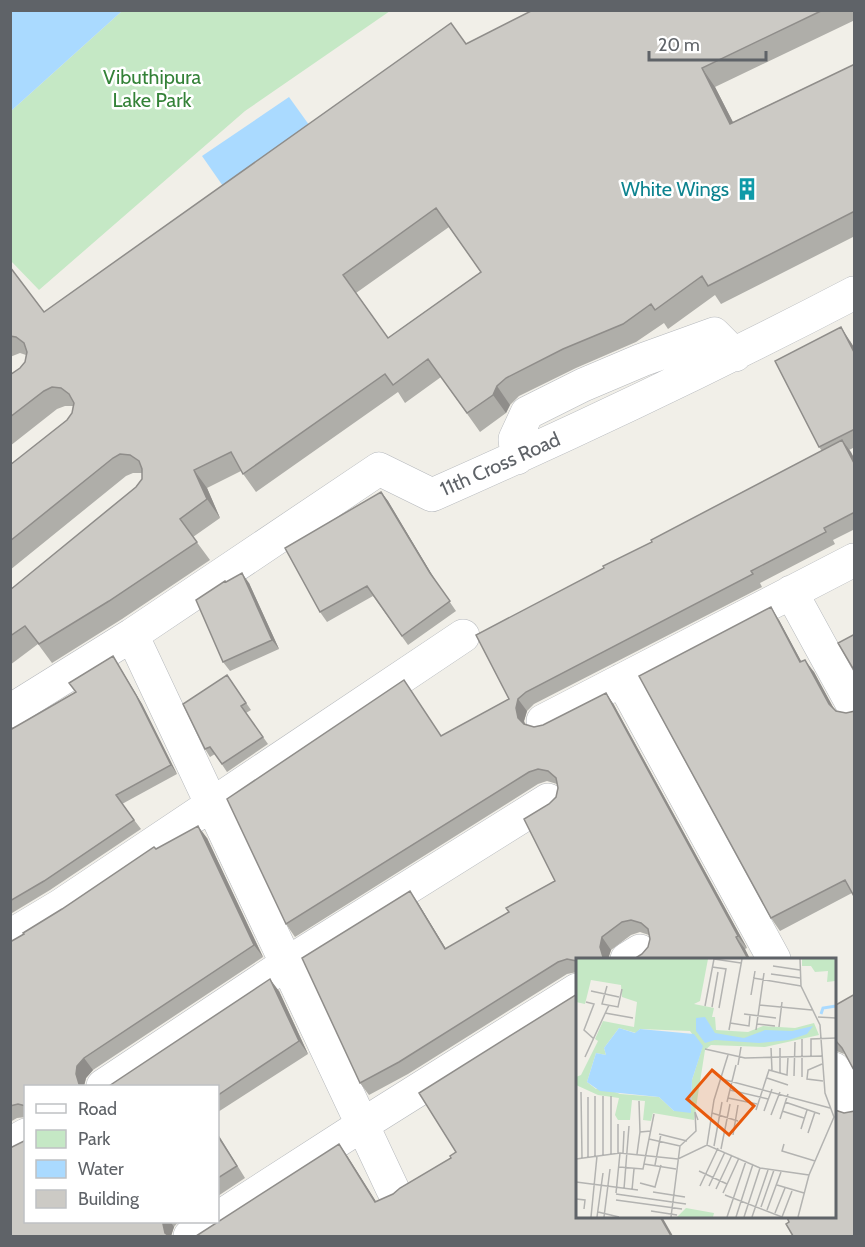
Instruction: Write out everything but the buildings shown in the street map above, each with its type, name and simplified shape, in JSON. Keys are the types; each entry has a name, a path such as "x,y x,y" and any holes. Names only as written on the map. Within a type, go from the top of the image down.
{"street":[{"name":"11th Cross Road","path":"10,711 132,635 379,469 432,495 517,458 735,355 855,292"},
{"path":"543,721 855,560"},
{"path":"791,592 855,707"},
{"path":"132,635 393,1190"},
{"path":"10,936 60,906 464,636"},
{"path":"622,680 773,958"},
{"path":"104,1085 286,964 548,800"},
{"path":"219,1217 576,991"},
{"path":"835,1072 846,1104"},
{"path":"10,1144 24,1136"},
{"path":"190,1236 210,1223"}],"green space":[{"name":"Vibuthipura Lake Park","path":"122,11 390,11 245,111 39,290 11,261 11,111"}],"water":[{"path":"11,10 122,10 122,11 11,111"},
{"path":"289,97 312,129 225,189 202,156"}],"place":[{"name":"White Wings","path":"747,189"}]}
